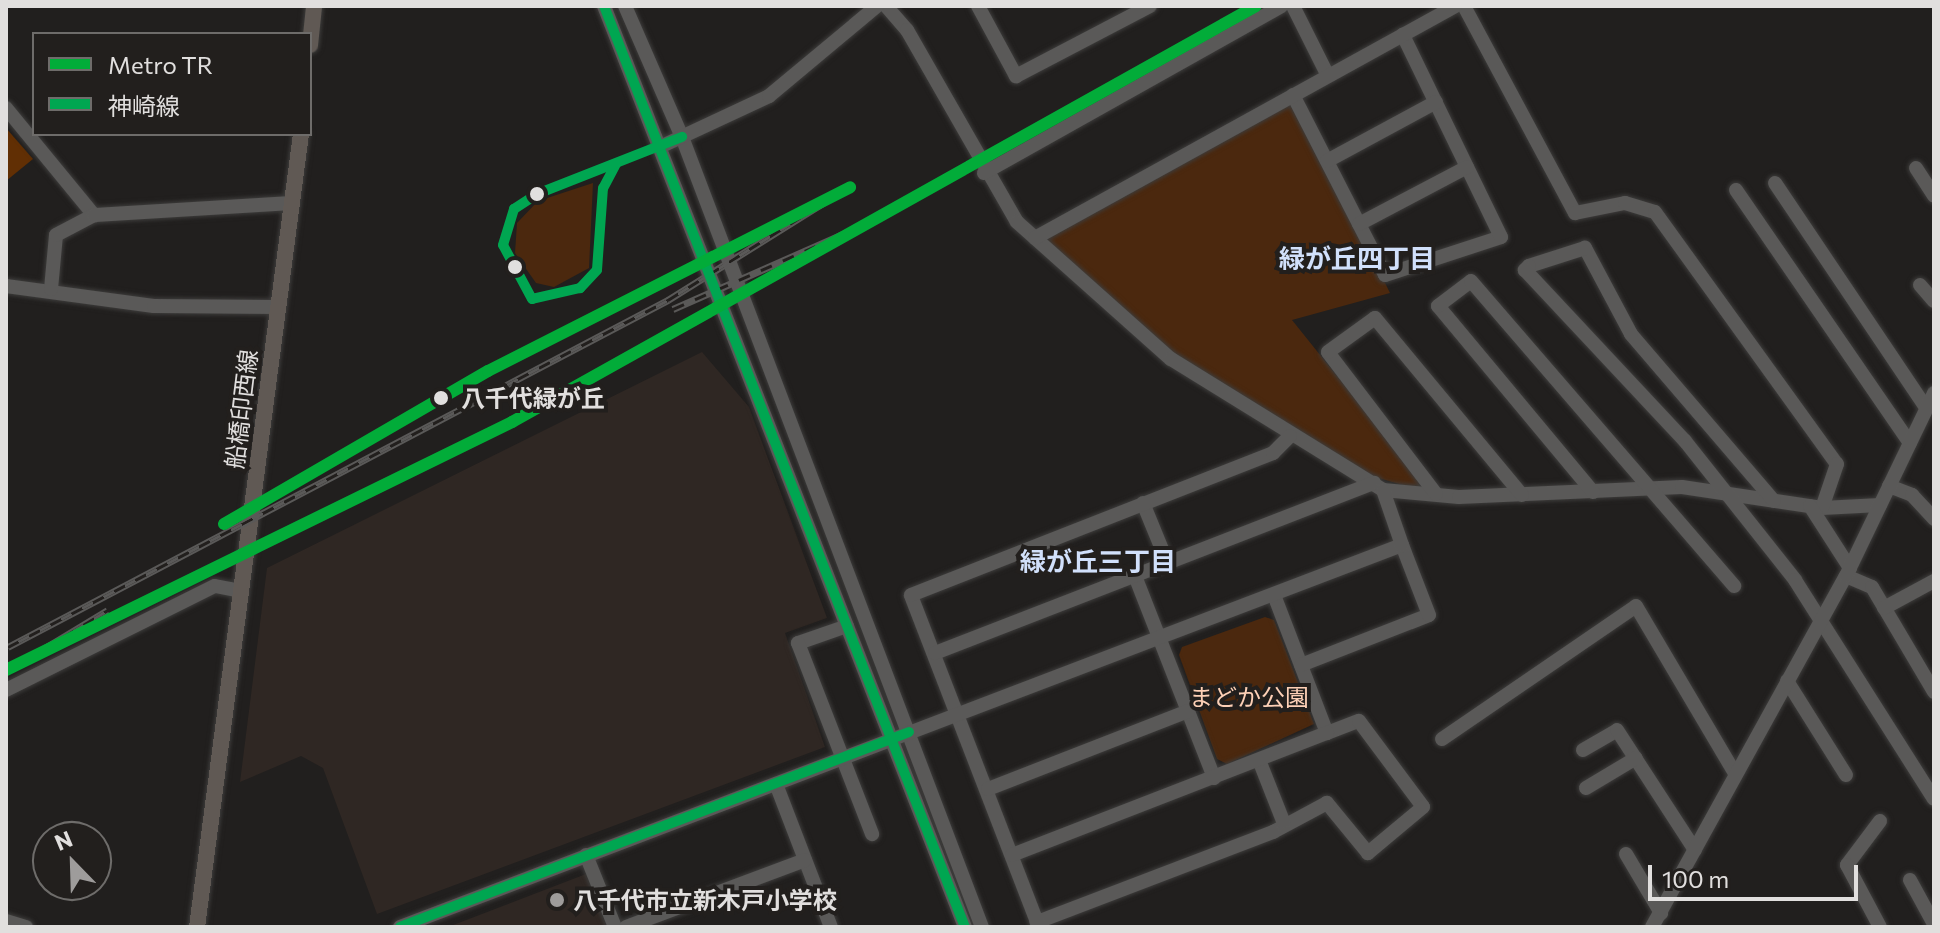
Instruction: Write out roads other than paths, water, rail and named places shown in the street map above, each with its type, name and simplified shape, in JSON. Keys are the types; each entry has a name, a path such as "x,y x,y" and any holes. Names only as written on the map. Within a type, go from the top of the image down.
{"main road":[{"path":"311,32 314,6"},
{"name":"船橋印西線","path":"197,927 301,136"}],"street":[{"path":"604,6 662,146 965,927"},
{"path":"625,6 682,137 982,927"},
{"path":"662,146 769,96 877,6"},
{"path":"886,6 907,30 984,173 1035,238 1171,359 1290,436 1378,487 1436,494 1522,495 1654,488 1729,494 1816,507 1880,505"},
{"path":"985,8 1016,76 1150,6"},
{"path":"984,173 1281,6"},
{"path":"1293,6 1328,76"},
{"path":"1035,238 1455,6"},
{"path":"1464,6 1575,213 1625,203 1655,212 1837,464 1816,507"},
{"path":"1293,95 1385,275 1501,237 1403,35"},
{"path":"1327,161 1436,102"},
{"path":"6,108 94,215"},
{"path":"1359,224 1467,167"},
{"path":"1916,168 1934,196"},
{"path":"1775,183 1926,408"},
{"path":"1736,190 1910,443"},
{"path":"51,289 56,235 94,215 293,203"},
{"path":"1774,501 1631,334 1585,248 1525,270 1729,494 1821,619 1934,799"},
{"path":"1593,492 1438,306 1471,281 1654,488 1734,586"},
{"path":"1920,285 1934,301"},
{"path":"6,286 51,289 154,306 277,307"},
{"path":"1436,494 1328,352 1375,318 1522,495"},
{"path":"1652,927 1848,572 1934,393"},
{"path":"1012,855 1359,721 1423,807 1368,853 1327,803 1283,821 1273,832 1037,922 911,595 1273,453 1290,436"},
{"path":"1889,486 1912,495 1934,519"},
{"path":"1301,665 1429,615 1378,487"},
{"path":"935,653 1378,487"},
{"path":"1143,503 1168,564"},
{"path":"1816,507 1848,572 1872,587 1934,692"},
{"path":"400,927 1402,545"},
{"path":"1135,576 1214,778"},
{"path":"1884,608 1934,581"},
{"path":"6,690 215,586 241,591"},
{"path":"1274,595 1327,733"},
{"path":"1442,739 1636,606 1736,775"},
{"path":"847,626 798,643 872,834"},
{"path":"1787,681 1846,775"},
{"path":"988,789 1188,711"},
{"path":"1583,750 1617,730 1695,850"},
{"path":"1586,788 1636,758"},
{"path":"1259,760 1283,821"},
{"path":"776,784 829,927"},
{"path":"1880,821 1847,865 1880,927"},
{"path":"1626,854 1661,913"},
{"path":"586,855 615,927"},
{"path":"626,927 805,860"},
{"path":"1910,880 1934,924"},
{"path":"6,921 26,927"}],"railway":[{"path":"8,647 668,300 844,190"},
{"path":"673,309 843,234"},
{"path":"22,662 108,610"}],"metro line":[{"name":"TR","path":"6,670 512,422 1256,6"},
{"name":"TR","path":"224,524 488,371 850,187"}],"place":[{"name":"八千代緑が丘","path":"441,398"},
{"name":"八千代市立新木戸小学校","path":"557,900"}],"district":[{"name":"緑が丘四丁目","path":"1357,258"},
{"name":"緑が丘三丁目","path":"1098,561"}],"park label":[{"name":"まどか公園","path":"1249,697"}]}
